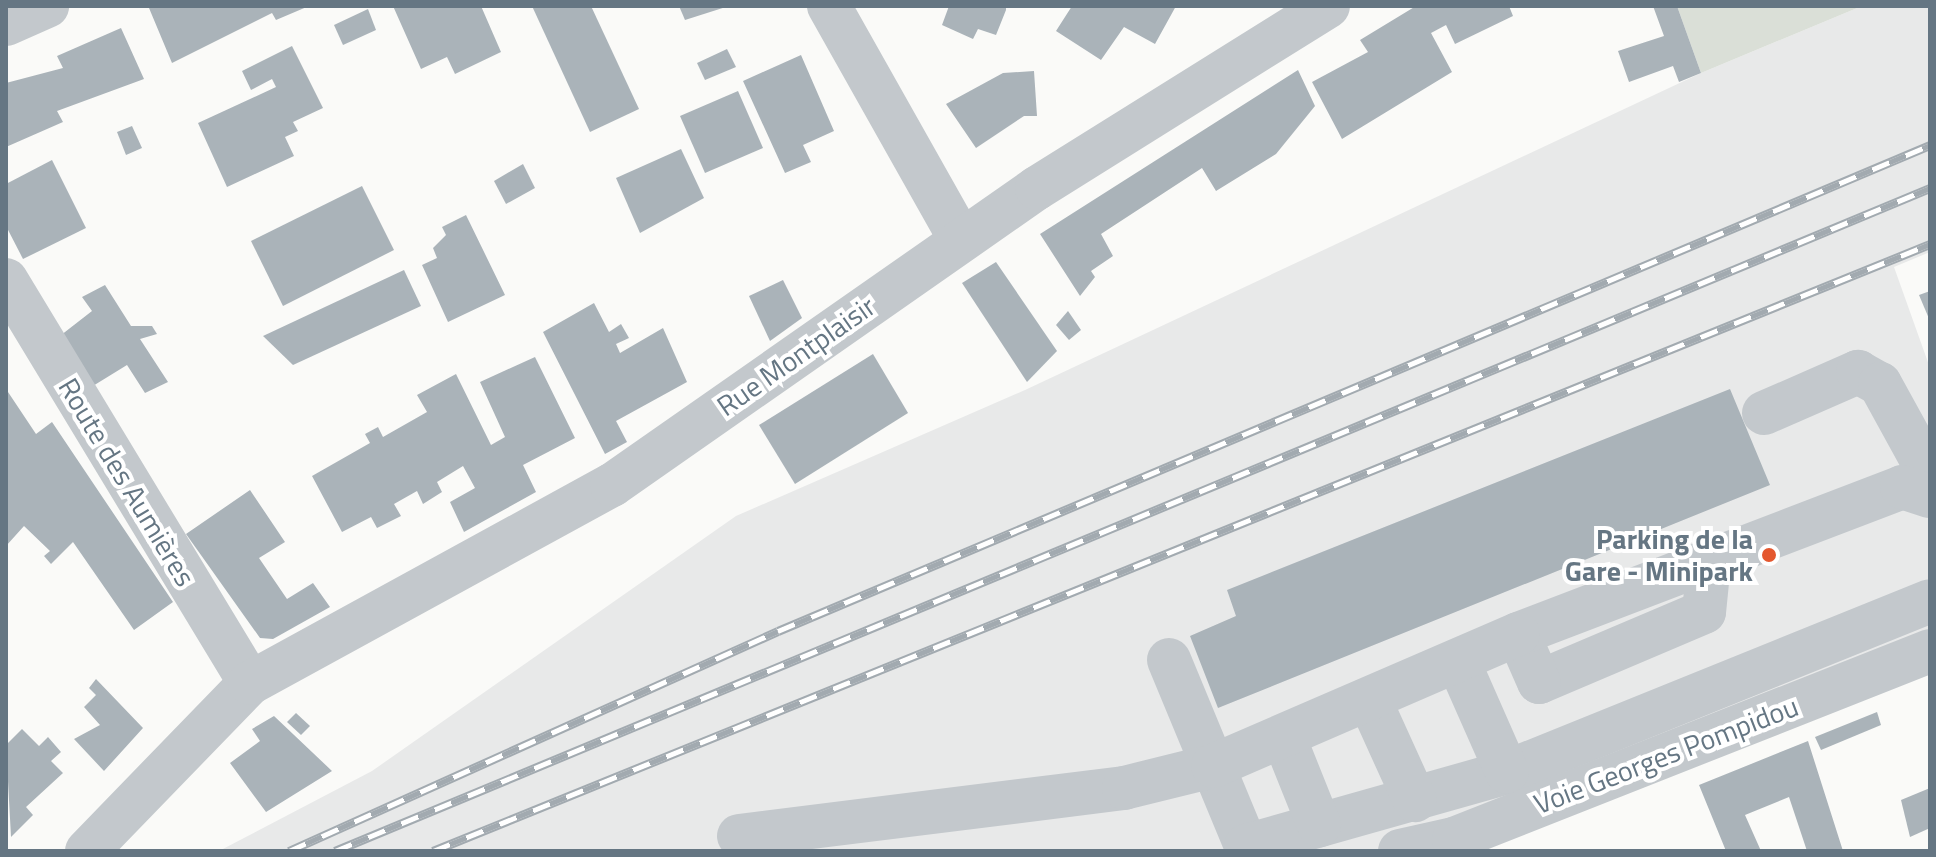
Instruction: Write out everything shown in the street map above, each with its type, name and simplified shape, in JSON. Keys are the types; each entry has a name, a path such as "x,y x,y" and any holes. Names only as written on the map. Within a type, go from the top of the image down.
{"street":[{"path":"6,24 47,6"},
{"path":"829,6 961,240"},
{"name":"Rue Montplaisir","path":"87,851 250,683 612,485 961,240 1328,6"},
{"name":"Route des Aumières","path":"6,280 250,683"},
{"path":"1764,413 1858,372 1880,384 1930,475"},
{"path":"739,836 1124,788 1213,766 1285,740 1518,634 1902,487 1930,496"},
{"path":"1169,660 1246,846 1507,772 1930,601"},
{"name":"Voie Georges Pompidou","path":"1400,851 1454,839 1930,651"},
{"path":"1458,661 1507,772"},
{"path":"1370,701 1415,800"},
{"path":"1285,740 1319,825"}],"shaded area":[{"path":"1677,6 1862,6 1701,73"},
{"path":"1862,6 1930,6 1930,252 1894,267 1930,368 1930,660 1459,851 219,851 372,771 736,516 1025,390 1701,73"}],"building":[{"path":"309,6 276,20 272,13 172,63 149,8"},
{"path":"393,6 481,6 501,52 455,74 447,57 421,69"},
{"path":"532,6 591,6 639,109 590,132"},
{"path":"679,6 729,6 685,20"},
{"path":"949,6 1006,6 1006,10 996,35 978,29 973,39 942,25"},
{"path":"1072,6 1176,6 1155,44 1124,27 1101,60 1056,31"},
{"path":"1416,6 1509,6 1513,16 1455,44 1446,25 1431,33 1452,72 1342,139 1312,82 1368,52 1360,40"},
{"path":"1653,6 1677,6 1701,73 1679,82 1673,66 1629,82 1618,51 1664,36"},
{"path":"368,9 376,30 343,45 334,25"},
{"path":"121,28 144,79 57,111 63,122 6,147 6,83 63,68 57,56"},
{"path":"292,46 323,108 293,122 298,131 285,137 294,156 227,187 198,123 276,87 272,79 251,90 242,71"},
{"path":"727,49 736,67 705,80 697,63"},
{"path":"801,55 834,131 803,145 811,162 785,173 743,81"},
{"path":"1298,70 1315,106 1276,154 1216,191 1202,168 1101,234 1113,256 1091,271 1095,277 1080,296 1040,234"},
{"path":"1034,71 1037,116 1024,116 976,148 946,104 1003,73"},
{"path":"738,91 763,148 705,173 680,116"},
{"path":"132,126 142,148 126,155 117,132"},
{"path":"681,149 704,198 640,233 616,178"},
{"path":"52,160 86,228 23,259 6,226 6,184"},
{"path":"523,164 535,188 506,204 494,181"},
{"path":"362,186 394,250 283,306 251,241"},
{"path":"466,215 505,295 448,322 422,265 437,258 433,248 446,235 442,227"},
{"path":"996,262 1057,351 1027,382 962,283"},
{"path":"404,270 421,306 293,365 263,336"},
{"path":"783,280 802,318 770,341 749,296"},
{"path":"105,285 131,326 152,326 157,334 140,339 168,382 145,393 127,365 88,389 56,339 92,311 82,297"},
{"path":"1930,291 1930,321 1919,295"},
{"path":"594,303 609,332 621,324 629,338 616,344 620,353 663,328 687,382 616,421 627,442 605,454 543,332"},
{"path":"1068,311 1081,330 1069,340 1056,325"},
{"path":"873,354 908,413 795,484 759,425"},
{"path":"535,357 575,438 523,465 536,492 464,532 450,502 475,488 463,466 437,482 442,492 423,504 417,491 394,504 401,516 377,528 371,517 342,532 312,476 370,443 365,434 378,427 383,437 427,412 417,395 456,374 491,445 505,437 480,382"},
{"path":"6,389 36,434 52,422 173,602 134,630 73,542 51,564 44,556 50,551 24,526 6,546"},
{"path":"1730,389 1770,485 1218,708 1190,636 1236,616 1227,590"},
{"path":"250,490 285,542 259,558 287,599 313,583 330,607 273,639 260,638 186,534"},
{"path":"96,679 143,728 104,771 74,739 100,725 84,707 96,695 89,688"},
{"path":"1877,712 1881,725 1821,750 1815,737"},
{"path":"296,713 310,726 301,735 287,722"},
{"path":"274,716 332,771 266,812 230,763 260,741 252,729"},
{"path":"22,729 39,746 48,737 61,752 51,761 63,773 26,807 33,815 11,837 6,745"},
{"path":"1808,741 1843,851 1807,851 1789,797 1745,815 1761,851 1726,851 1699,785"},
{"path":"1930,788 1930,828 1910,837 1901,800"}],"railway":[{"path":"289,851 778,631 1930,145"},
{"path":"335,851 1930,188"},
{"path":"433,851 1930,244"}],"place":[{"name":"Parking de la Gare - Minipark","path":"1769,555"}]}
